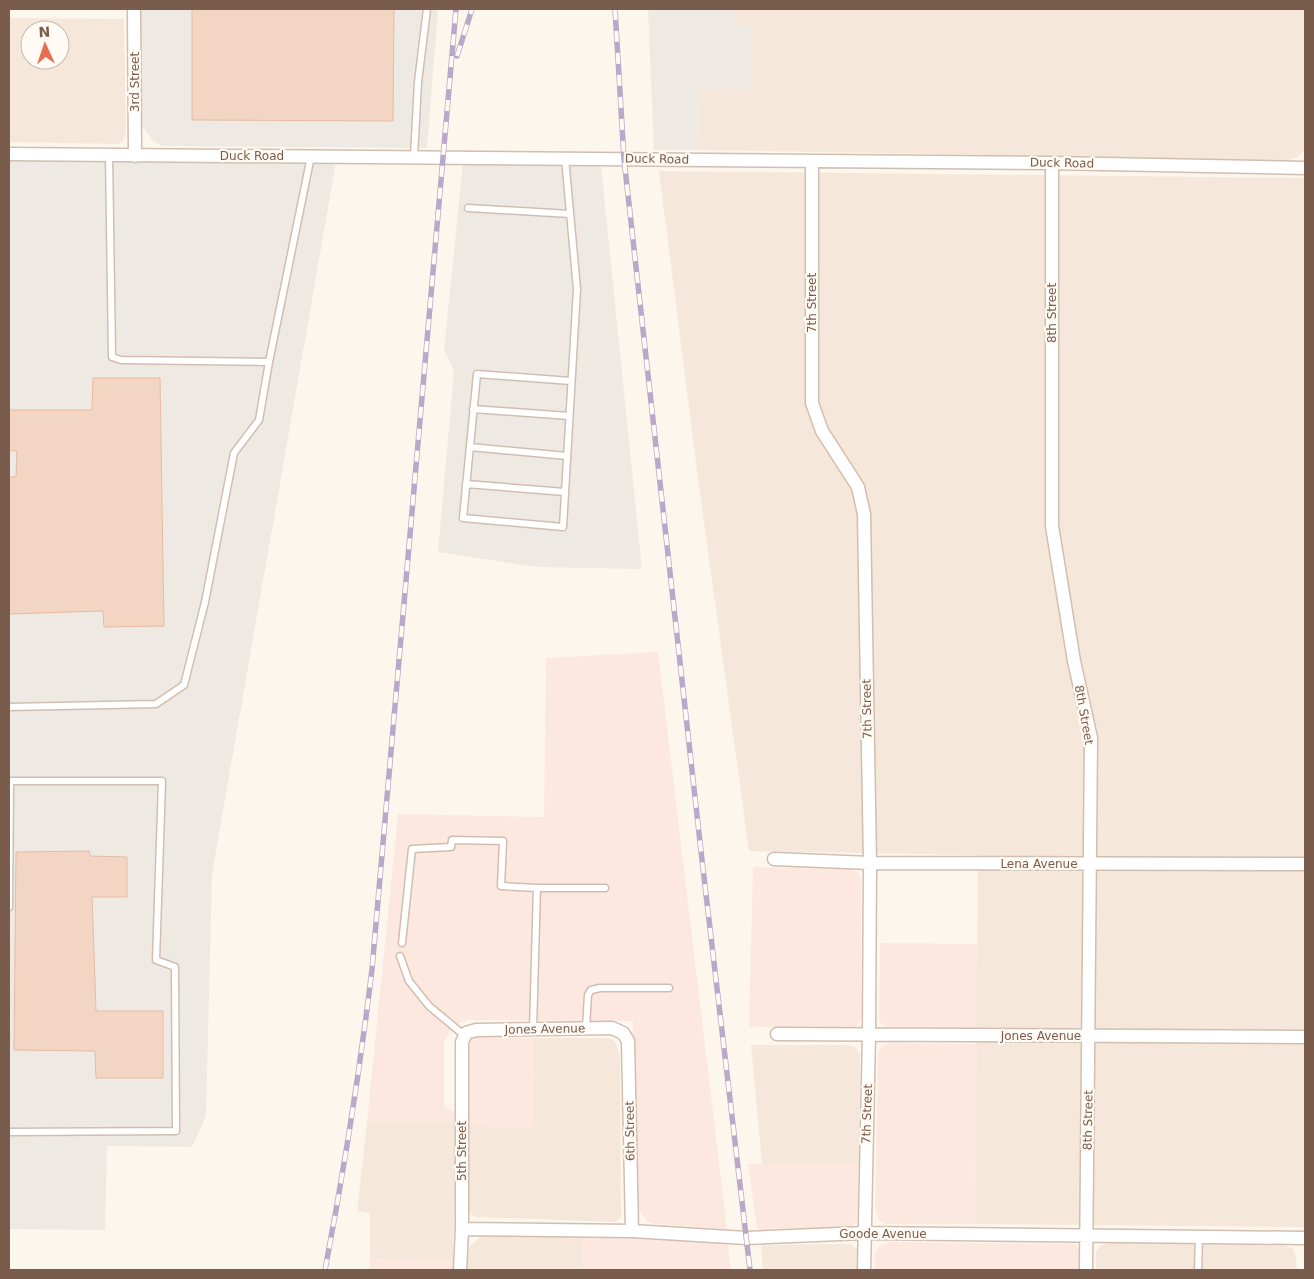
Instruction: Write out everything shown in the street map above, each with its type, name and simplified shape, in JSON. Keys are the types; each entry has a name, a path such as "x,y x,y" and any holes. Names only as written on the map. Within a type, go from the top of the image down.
{"street":[{"name":"3rd Street","path":"134,9 135,156"},
{"name":"Duck Road","path":"9,154 1052,163 1305,168"},
{"name":"7th Street","path":"812,162 812,403 822,432 858,486 864,514 870,863 869,1034 864,1270"},
{"name":"8th Street","path":"1052,163 1052,526 1074,661 1090,738 1086,1270"},
{"name":"Lena Avenue","path":"774,859 870,863 1305,864"},
{"name":"Jones Avenue","path":"465,1035 476,1030 612,1028 623,1032"},
{"name":"6th Street","path":"623,1032 628,1041 632,1231"},
{"name":"Jones Avenue","path":"777,1034 1305,1037"},
{"name":"5th Street","path":"460,1270 462,1229 462,1042 465,1035"},
{"name":"Goode Avenue","path":"462,1229 632,1231 746,1238 864,1232 1305,1238"}],"lane":[{"path":"414,157 418,82 427,9"},
{"path":"110,155 112,357 121,360 269,362"},
{"path":"9,707 156,704 184,686 205,602 234,453 259,420 311,156"},
{"path":"565,158 576,289 571,381 569,416 563,528 463,518 477,374 571,381"},
{"path":"468,208 570,214"},
{"path":"473,409 569,416"},
{"path":"470,447 567,456"},
{"path":"466,484 565,492"},
{"path":"9,908 10,781 162,781 156,960 176,966 176,1131 9,1132"},
{"path":"402,943 412,849 451,847 452,840 503,841 501,886 605,888"},
{"path":"533,1029 537,888"},
{"path":"400,956 409,981 429,1006 465,1035"},
{"path":"586,1028 588,995 591,990 600,988 669,988"},
{"path":"1198,1270 1199,1236"}],"shaded area":[{"path":"140,9 438,9 427,148 162,146 152,140 141,124"},
{"path":"648,9 733,9 733,27 752,26 752,88 699,89 698,150 654,150"},
{"path":"733,9 1305,9 1305,149 1299,156 1289,160 698,150 699,89 751,88 752,26 733,27"},
{"path":"9,18 124,19 126,133 123,141 118,144 9,142"},
{"path":"9,160 336,162 212,874 206,1116 192,1147 107,1146 105,1230 9,1229"},
{"path":"463,163 601,166 642,569 536,567 438,552 454,371 444,350"},
{"path":"659,171 1305,178 1305,1227 975,1224 978,855 749,851 697,471"},
{"path":"658,652 727,1229 655,1224 648,1222 637,1209 633,1191 633,1021 467,1020 458,1024 449,1032 444,1042 444,1106 455,1114 456,1122 367,1122 398,814 544,817 546,658"},
{"path":"753,867 853,869 859,874 861,882 861,1020 855,1028 749,1027"},
{"path":"880,943 977,944 977,1028 884,1027 879,1020"},
{"path":"473,1036 534,1038 533,1127 468,1126 467,1043"},
{"path":"534,1038 609,1038 616,1044 620,1057 621,1216 615,1222 477,1217 469,1211 467,1206 468,1126 533,1126"},
{"path":"890,1043 977,1044 975,1224 885,1224 878,1219 875,1208 878,1052 882,1045"},
{"path":"751,1045 847,1045 855,1047 860,1054 859,1164 762,1164"},
{"path":"367,1122 456,1122 453,1262 370,1259 370,1213 357,1211"},
{"path":"748,1164 859,1164 857,1220 852,1227 757,1229"},
{"path":"488,1235 582,1236 582,1270 466,1270 467,1254 470,1246 481,1237"},
{"path":"582,1236 629,1236 728,1244 731,1270 582,1270"},
{"path":"891,1242 1075,1244 1080,1251 1080,1270 875,1270 875,1254 880,1245"},
{"path":"1110,1243 1284,1245 1293,1249 1296,1256 1297,1270 1096,1270 1096,1252 1101,1245"},
{"path":"850,1244 857,1249 857,1270 763,1270 761,1245"},
{"path":"370,1259 453,1262 453,1270 369,1270"}],"building":[{"path":"192,9 394,9 393,121 192,120"},
{"path":"93,378 160,378 164,626 104,627 103,611 9,614 9,477 16,477 17,451 9,450 9,410 92,410"},
{"path":"89,851 90,856 127,857 127,897 92,897 96,1011 163,1011 163,1078 96,1078 95,1051 14,1050 16,852"}],"railway":[{"path":"325,1270 351,1120 372,969 456,9"},
{"path":"457,56 472,9"},
{"path":"615,9 624,159 750,1270"}]}
